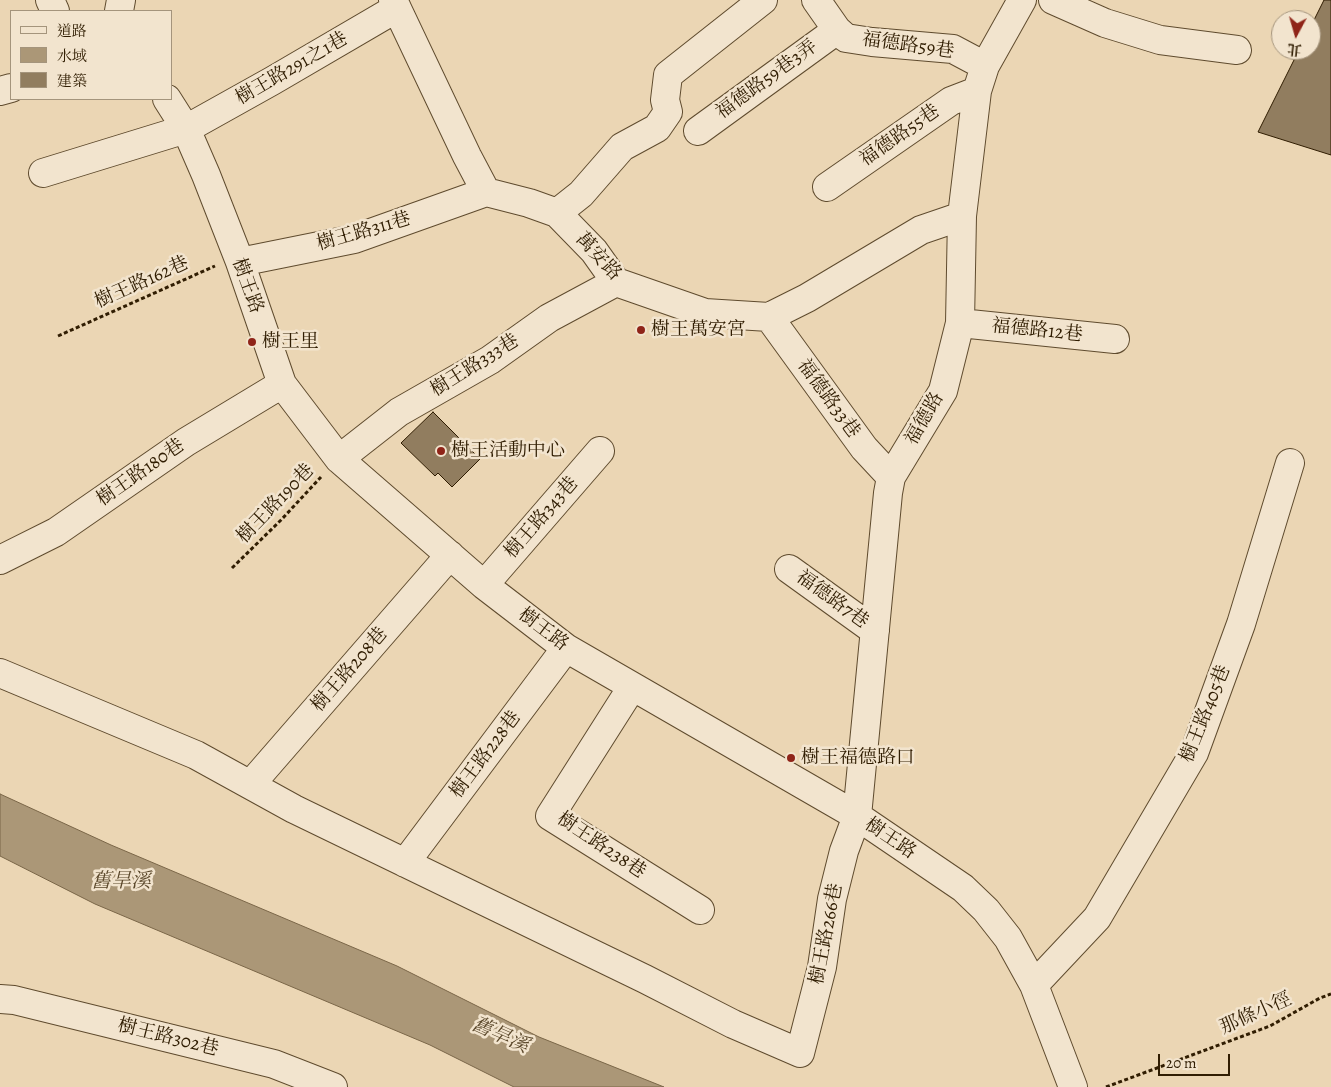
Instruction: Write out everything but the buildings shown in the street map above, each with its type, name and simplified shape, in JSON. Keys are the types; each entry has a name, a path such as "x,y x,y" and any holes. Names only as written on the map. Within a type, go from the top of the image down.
{"street":[{"path":"557,213 581,194 622,147 657,128 668,112 665,100 668,75 763,0"},
{"name":"福德路59巷","path":"816,0 837,30 846,38 953,49 985,66"},
{"name":"福德路","path":"857,816 891,477 943,391 960,323 962,216 977,91 985,66 1022,0"},
{"path":"1052,0 1105,23 1160,40 1237,50"},
{"path":"395,4 466,156 486,192"},
{"name":"樹王路291之1巷","path":"43,173 186,129 272,82 395,4"},
{"name":"福德路59巷3弄","path":"698,131 837,30"},
{"name":"福德路55巷","path":"827,187 951,101 977,91"},
{"name":"樹王路","path":"167,100 186,129 206,175 240,262 282,384 339,458 484,585 566,648 857,816 963,888 986,910 1008,938 1034,986 1073,1087"},
{"name":"萬安路","path":"486,192 529,203 557,213 594,251 616,282 705,313 769,317"},
{"name":"樹王路311巷","path":"240,262 354,239 486,192"},
{"path":"769,317 807,298 921,230 962,216"},
{"name":"樹王路333巷","path":"339,458 399,412 490,360 549,318 616,282"},
{"name":"福德路33巷","path":"769,317 864,448 891,477"},
{"name":"福德路12巷","path":"960,323 1115,339"},
{"name":"樹王路180巷","path":"0,560 56,532 186,442 282,384"},
{"name":"樹王路343巷","path":"484,585 600,451"},
{"name":"樹王路405巷","path":"1034,986 1097,918 1194,753 1241,624 1290,463"},
{"name":"樹王路208巷","path":"251,784 450,555"},
{"name":"福德路7巷","path":"789,569 875,631"},
{"name":"樹王路228巷","path":"405,863 566,648"},
{"path":"0,673 196,755 294,809 405,863"},
{"name":"樹王路238巷","path":"632,687 550,816 700,910"},
{"name":"樹王路266巷","path":"405,863 645,979 733,1024 800,1053 822,967 832,899 844,851 857,816"},
{"name":"樹王路302巷","path":"0,999 14,1000 274,1064 333,1087"}],"path":[{"name":"樹王路162巷","path":"58,336 218,264 240,262"},
{"name":"樹王路190巷","path":"232,568 281,520 339,458"},
{"name":"那條小徑","path":"1106,1087 1270,1026 1320,998 1331,994"}],"water":[{"name":"舊旱溪","path":"0,794 111,845 397,966 539,1037 664,1087 514,1087 430,1045 95,904 0,856"}],"place":[{"name":"樹王萬安宮","path":"641,330"},
{"name":"樹王里","path":"252,342"},
{"name":"樹王活動中心","path":"441,451"},
{"name":"樹王福德路口","path":"791,758"}]}
